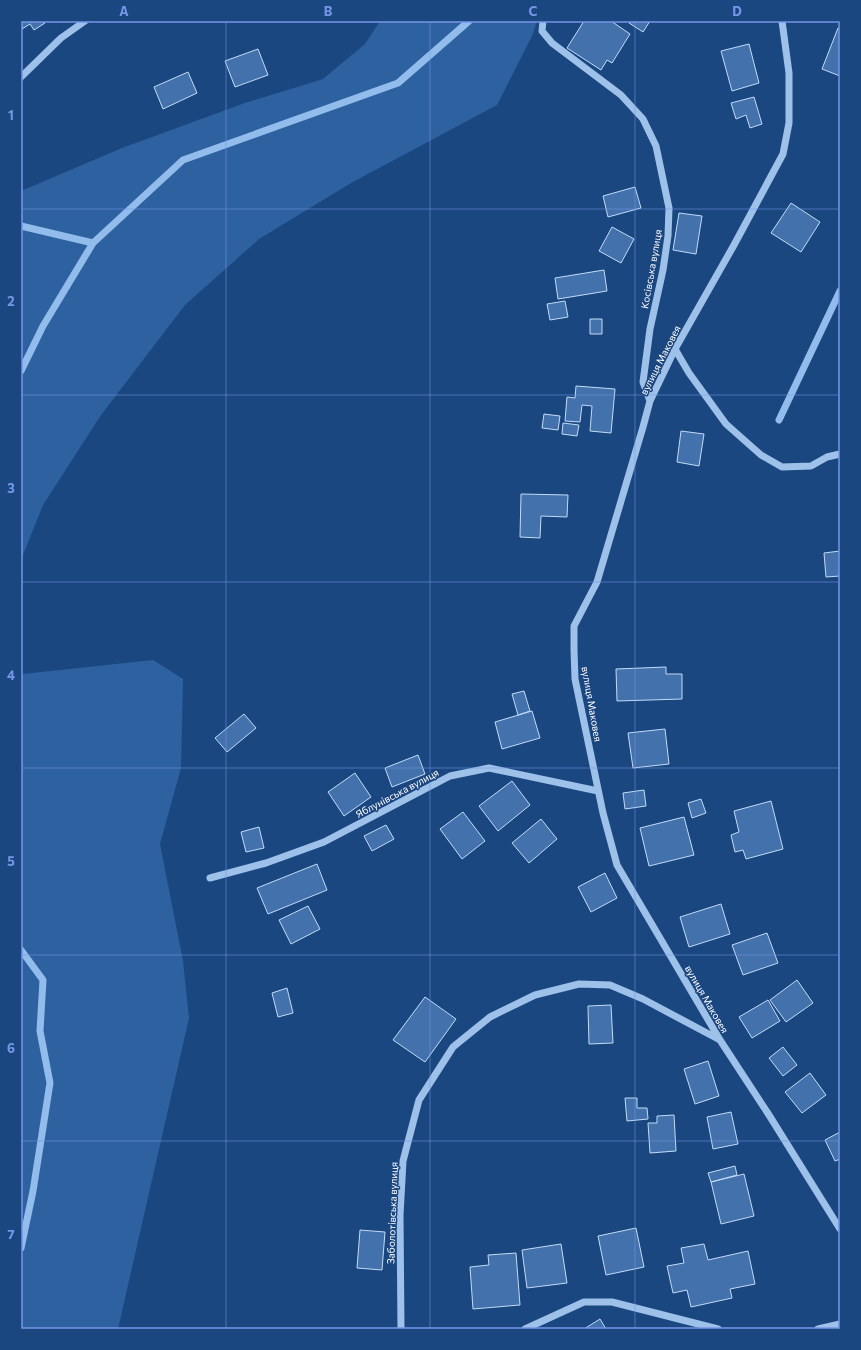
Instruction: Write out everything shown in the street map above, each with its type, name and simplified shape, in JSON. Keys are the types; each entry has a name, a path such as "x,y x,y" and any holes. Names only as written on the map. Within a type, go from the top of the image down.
{"street":[{"path":"21,77 62,38 84,21"},
{"name":"Косівська вулиця","path":"542,21 542,31 552,43 621,95 643,118 656,146 669,208 668,236 664,263 650,329 643,382 650,401"},
{"name":"вулиця Маковея","path":"782,21 789,73 789,123 783,154 734,245 675,349 650,401 597,582 574,626 575,679 603,813 618,866 720,1040 840,1229"},
{"path":"675,349 689,373 726,424 761,455 782,467 811,466 827,457 840,454"},
{"name":"Яблунівська вулиця","path":"210,878 266,863 324,842 450,776 489,768 598,791"},
{"name":"Заболотівська вулиця","path":"401,1329 400,1216 403,1161 419,1100 453,1047 490,1017 535,995 578,984 610,985 643,999 720,1040"},
{"path":"525,1329 584,1302 612,1302 718,1329"},
{"path":"818,1329 840,1324"}],"shaded area":[{"path":"380,21 537,21 532,36 497,105 351,183 259,239 185,305 101,415 43,505 21,560 21,191 122,148 245,103 323,79 365,44"},
{"path":"153,660 183,679 181,768 160,844 183,961 189,1018 118,1329 21,1329 21,673"}],"building":[{"path":"21,21 44,21 45,23 34,30 30,24 22,29"},
{"path":"584,21 611,21 630,34 612,63 607,60 601,70 567,48"},
{"path":"630,21 650,21 643,32 629,23"},
{"path":"838,28 840,29 840,76 822,69"},
{"path":"749,44 759,83 732,91 721,51"},
{"path":"258,49 268,75 235,87 225,61"},
{"path":"188,72 197,93 163,109 154,87"},
{"path":"754,97 762,124 750,128 746,115 736,119 731,103"},
{"path":"635,187 641,208 608,217 603,196"},
{"path":"791,203 820,222 801,252 771,233"},
{"path":"679,213 702,216 696,254 673,250"},
{"path":"612,227 634,239 621,263 599,251"},
{"path":"604,270 607,291 558,299 555,278"},
{"path":"565,301 568,317 550,320 547,304"},
{"path":"590,319 602,319 602,334 590,334"},
{"path":"576,386 615,389 611,433 590,431 592,406 582,405 580,422 565,421 567,397 575,398"},
{"path":"544,414 560,416 558,430 542,428"},
{"path":"563,423 579,425 577,436 562,434"},
{"path":"681,431 704,434 699,466 677,462"},
{"path":"521,494 568,495 567,517 541,516 540,538 520,537"},
{"path":"840,551 840,576 826,577 824,553"},
{"path":"666,667 666,674 682,674 682,699 617,701 616,669"},
{"path":"524,691 530,711 518,715 512,694"},
{"path":"532,711 540,738 502,749 495,722"},
{"path":"244,714 256,728 227,752 215,738"},
{"path":"665,729 669,764 633,768 628,733"},
{"path":"418,755 425,774 392,787 385,768"},
{"path":"355,773 371,797 344,816 328,792"},
{"path":"512,781 530,805 498,831 479,806"},
{"path":"644,790 646,806 625,809 623,793"},
{"path":"701,799 706,813 692,818 688,803"},
{"path":"771,801 783,849 746,859 743,850 735,852 731,835 739,832 734,811"},
{"path":"463,812 485,841 462,859 440,829"},
{"path":"684,817 694,855 649,866 640,828"},
{"path":"541,819 557,839 529,863 512,843"},
{"path":"386,825 394,839 372,851 364,836"},
{"path":"259,827 264,848 246,852 241,832"},
{"path":"317,864 327,890 268,914 257,888"},
{"path":"605,873 617,898 591,912 578,887"},
{"path":"721,904 730,934 689,947 680,917"},
{"path":"308,906 320,929 291,944 279,920"},
{"path":"767,933 778,963 743,975 732,945"},
{"path":"797,980 813,1003 786,1022 770,1000"},
{"path":"287,988 293,1013 278,1017 272,993"},
{"path":"425,997 456,1019 425,1062 393,1040"},
{"path":"768,1000 780,1021 752,1038 739,1017"},
{"path":"611,1005 613,1043 589,1044 588,1006"},
{"path":"783,1047 797,1065 783,1076 769,1058"},
{"path":"708,1061 719,1096 695,1104 684,1069"},
{"path":"810,1073 826,1095 802,1113 785,1092"},
{"path":"625,1098 637,1098 637,1108 647,1108 648,1119 627,1121"},
{"path":"731,1112 738,1144 713,1149 707,1117"},
{"path":"674,1115 676,1151 650,1153 648,1123 657,1123 657,1116"},
{"path":"840,1132 840,1159 835,1161 825,1140"},
{"path":"735,1166 737,1175 711,1182 708,1173"},
{"path":"744,1174 754,1216 721,1224 711,1182"},
{"path":"636,1228 644,1267 606,1275 598,1236"},
{"path":"360,1230 385,1232 382,1270 357,1268"},
{"path":"561,1244 567,1283 527,1288 522,1250"},
{"path":"704,1244 708,1260 748,1251 755,1284 730,1289 732,1298 691,1307 687,1290 673,1293 667,1266 684,1263 681,1248"},
{"path":"516,1253 520,1305 473,1309 470,1267 489,1265 488,1255"},
{"path":"600,1319 606,1329 584,1329"}],"waterway":[{"path":"21,371 43,326 93,243 183,160 398,83 469,21"},
{"path":"21,226 93,243"},
{"path":"779,420 840,291"},
{"path":"21,950 43,980 40,1031 50,1083 33,1191 21,1248"}]}
